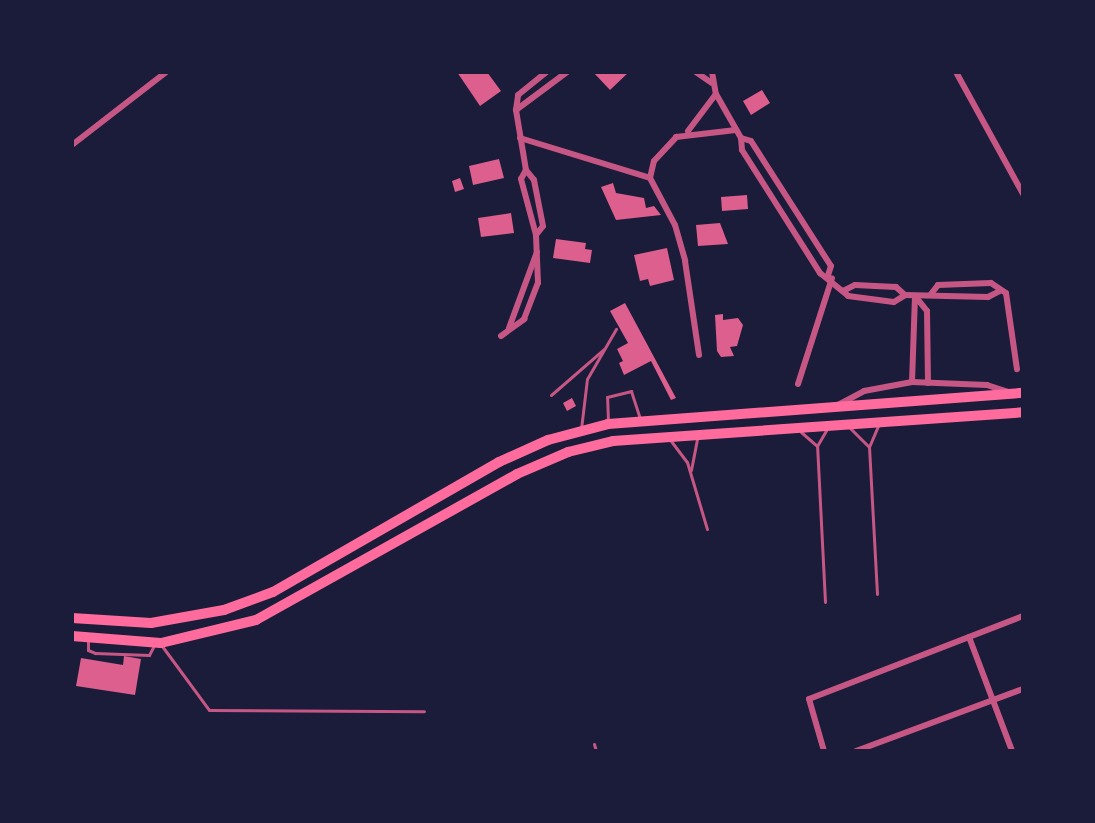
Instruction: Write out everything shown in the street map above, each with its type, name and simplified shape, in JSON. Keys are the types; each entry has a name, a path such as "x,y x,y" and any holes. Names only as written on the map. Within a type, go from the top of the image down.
{"highway":[{"path":"72,618 152,623 224,610 273,592 499,462 581,430 640,420 1017,393"},
{"path":"72,636 158,643 219,632 285,606 549,458 613,441 666,435 1023,412"}],"street":[{"path":"72,145 165,72"},
{"path":"536,235 543,226 534,180 526,170 516,110 518,95 546,72"},
{"path":"516,110 567,72"},
{"path":"696,72 712,83"},
{"path":"712,72 712,83 716,94 741,138 742,150 820,273 830,276 843,291 868,301 894,302 905,295"},
{"path":"956,72 1023,194"},
{"path":"650,178 663,147 688,131 716,94"},
{"path":"688,131 736,130"},
{"path":"520,138 650,178 675,225 685,261 699,355"},
{"path":"741,138 751,141 831,266 798,384"},
{"path":"501,336 529,311 540,272 536,235 521,179 526,170"},
{"path":"509,328 537,252"},
{"path":"932,294 938,285 991,283 1008,296 1017,369"},
{"path":"843,291 855,285 896,287 905,295 932,294 938,298 988,297 1000,291"},
{"path":"912,382 915,296"},
{"path":"915,296 927,311 928,383"},
{"path":"838,405 864,391 912,382 987,385 1017,393"},
{"path":"824,751 809,699 1023,616"},
{"path":"969,637 1012,751"},
{"path":"856,751 1023,689"}],"lane":[{"path":"581,430 584,391 616,329"},
{"path":"551,395 608,347"},
{"path":"608,424 607,397 631,391 640,420"},
{"path":"877,594 869,447 880,422"},
{"path":"845,424 869,447"},
{"path":"825,602 817,446 829,425"},
{"path":"795,427 817,446"},
{"path":"690,472 698,433"},
{"path":"666,435 690,472 707,529"},
{"path":"158,643 209,710 424,711"},
{"path":"594,744 596,751"}],"building":[{"path":"457,72 487,72 501,91 480,106"},
{"path":"593,72 629,72 610,90"},
{"path":"762,90 770,103 751,115 743,101"},
{"path":"499,159 504,178 473,185 469,166"},
{"path":"460,178 464,189 455,192 452,181"},
{"path":"613,183 616,193 644,198 646,208 654,206 661,215 616,220 601,187"},
{"path":"747,195 748,209 722,211 721,197"},
{"path":"511,213 514,233 481,237 478,218"},
{"path":"720,223 728,244 698,246 696,225"},
{"path":"556,239 586,243 585,249 592,250 590,263 553,258"},
{"path":"667,248 674,280 650,286 648,279 640,281 634,255"},
{"path":"625,303 676,398 671,400 651,361 624,375 619,363 623,361 617,349 628,343 610,311"},
{"path":"723,314 723,320 738,318 743,325 737,346 730,347 734,356 721,357 717,351 715,315"},
{"path":"572,398 576,406 567,411 563,403"},
{"path":"124,656 141,659 135,695 76,686 81,658 123,665"}]}
